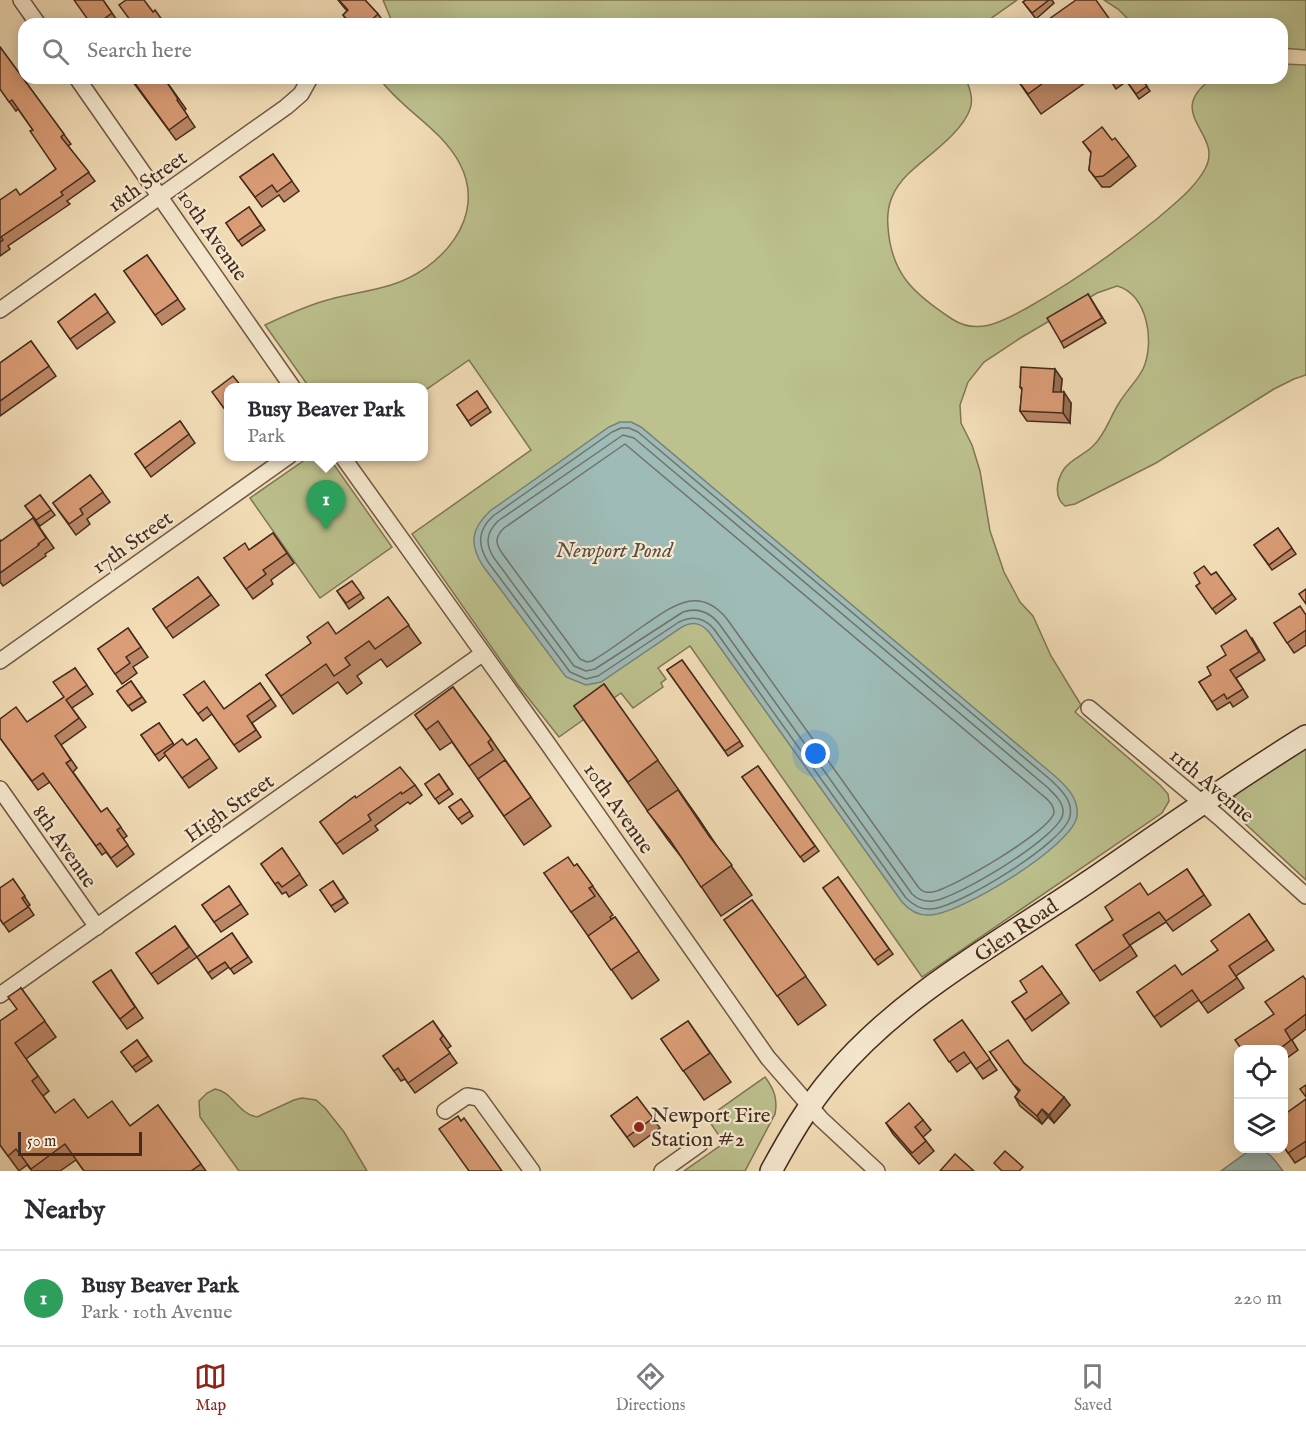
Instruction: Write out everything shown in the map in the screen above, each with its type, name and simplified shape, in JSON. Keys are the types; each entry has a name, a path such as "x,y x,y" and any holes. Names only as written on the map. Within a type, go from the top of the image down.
{"street":[{"path":"21,0 34,18"},
{"name":"10th Avenue","path":"81,84 290,383"},
{"name":"18th Street","path":"0,310 286,107 301,94 307,84"},
{"name":"17th Street","path":"0,661 282,461"},
{"name":"10th Avenue","path":"346,461 768,1058 810,1106 877,1171"},
{"name":"High Street","path":"0,995 482,654"},
{"name":"11th Avenue","path":"1089,708 1204,804 1306,896"},
{"name":"Glen Road","path":"771,1171 810,1106 833,1076 853,1053 903,1008 961,966 1306,736"},
{"name":"8th Avenue","path":"0,789 96,927"},
{"path":"445,1111 467,1096 479,1098 532,1171"},
{"path":"662,1171 700,1144"}],"green space":[{"path":"383,0 1017,0 992,18 390,18"},
{"path":"1104,0 1306,0 1306,50 1288,48 1288,18 1127,18"},
{"path":"1288,64 1306,65 1306,375 1274,389 1156,463 1075,504 1065,506 1061,503 1058,494 1061,474 1070,462 1097,442 1119,403 1138,378 1147,358 1146,321 1136,299 1128,291 1117,286 1097,293 984,362 968,382 960,405 961,423 972,445 980,471 990,531 1004,572 1020,602 1033,616 1051,656 1081,705 1075,712 1160,785 1168,794 1169,801 1162,813 922,977 690,646 658,668 666,679 661,683 663,687 633,708 621,693 559,737 518,685 412,534 531,450 469,360 428,388 428,383 306,383 265,325 317,303 391,285 409,278 442,254 454,239 463,222 468,204 467,184 460,164 443,140 384,84 968,84 971,101 966,118 943,144 908,174 898,186 889,205 888,227 894,258 907,281 926,301 952,319 971,326 990,325 1009,318 1078,277 1142,230 1190,189 1201,176 1209,156 1203,134 1193,113 1193,102 1199,91 1207,84 1288,84"},
{"path":"303,461 331,461 392,547 320,598 250,498"},
{"path":"1306,748 1306,880 1237,816 1233,806 1235,797 1240,791"},
{"path":"765,1077 774,1094 775,1114 745,1171 684,1171 724,1143 707,1118"},
{"path":"215,1089 226,1094 245,1112 257,1117 294,1100 302,1098 316,1100 344,1132 367,1171 239,1171 200,1117 199,1101"}],"water":[{"name":"Newport Pond","path":"620,422 631,422 641,427 1056,777 1068,789 1077,810 1077,816 1071,829 1057,844 1013,876 965,903 945,912 930,915 918,913 902,902 709,632 703,627 693,624 682,627 601,682 586,685 566,677 483,566 476,551 474,537 479,524 490,511 609,427"},
{"path":"1246,1153 1267,1153 1283,1171 1221,1171"}],"building":[{"path":"74,0 103,0 112,13 105,18 87,18"},
{"path":"126,0 144,0 161,18 129,18 119,5"},
{"path":"339,0 365,0 378,14 374,18 346,18 343,15 348,10"},
{"path":"1049,0 1032,13 1023,2"},
{"path":"1076,0 1096,0 1109,18 1050,18"},
{"path":"0,47 18,71 18,84 27,84 64,134 61,137 89,172 61,192 63,195 1,237 3,240 0,242 0,200 16,189 20,195 56,169 12,100 9,102 0,89"},
{"path":"135,84 168,84 188,116 169,130"},
{"path":"1020,84 1042,84 1028,94"},
{"path":"1129,84 1146,84 1147,86 1136,94"},
{"path":"1102,127 1112,140 1115,138 1129,156 1103,176 1095,177 1089,170 1091,152 1083,142"},
{"path":"273,154 292,181 277,192 272,185 255,197 240,177"},
{"path":"249,207 261,225 238,241 226,223"},
{"path":"147,255 178,299 155,315 124,271"},
{"path":"95,294 108,312 70,339 58,322"},
{"path":"1088,294 1102,318 1061,342 1047,318"},
{"path":"31,341 49,366 0,401 0,363"},
{"path":"1021,367 1055,369 1053,392 1064,392 1063,413 1020,411"},
{"path":"233,376 239,383 224,383 224,408 212,392"},
{"path":"477,391 488,407 468,421 457,405"},
{"path":"180,421 189,434 145,468 135,454"},
{"path":"90,475 103,492 80,509 83,514 69,524 53,503"},
{"path":"40,495 51,510 36,520 25,506"},
{"path":"33,518 46,538 0,573 0,540"},
{"path":"1278,528 1292,548 1269,565 1254,545"},
{"path":"273,533 287,553 263,570 266,574 246,589 224,558 245,543 249,550"},
{"path":"1204,566 1211,575 1216,572 1232,594 1212,609 1196,586 1200,583 1194,573"},
{"path":"198,577 211,595 166,628 153,609"},
{"path":"352,581 361,593 346,603 337,591"},
{"path":"1306,589 1306,604 1299,594"},
{"path":"388,597 409,625 375,649 369,641 345,658 350,665 334,676 326,664 281,696 266,675 311,643 307,637 328,622 336,634"},
{"path":"1300,606 1306,615 1306,630 1287,643 1274,623"},
{"path":"128,628 141,647 126,657 130,663 115,674 98,649"},
{"path":"1246,630 1259,652 1230,670 1243,689 1227,699 1224,694 1212,702 1199,682 1211,675 1207,667 1226,655 1221,646"},
{"path":"682,660 740,741 725,751 667,670"},
{"path":"75,668 87,685 66,700 79,718 55,736 71,760 66,763 101,812 107,808 121,827 117,830 128,845 111,858 100,843 96,846 43,773 32,781 0,738 0,719 16,707 27,722 64,697 53,682"},
{"path":"131,681 142,697 128,706 117,691"},
{"path":"204,681 224,709 260,683 271,699 247,716 256,730 234,745 207,707 198,714 184,695"},
{"path":"604,684 658,760 628,782 574,706"},
{"path":"453,687 491,739 488,742 493,750 469,766 438,721 426,730 415,715"},
{"path":"159,723 173,743 155,755 141,735"},
{"path":"182,739 187,745 196,739 210,758 182,778 164,753"},
{"path":"505,760 531,797 504,816 478,779"},
{"path":"758,766 815,846 800,857 742,777"},
{"path":"400,767 415,785 368,815 371,820 336,844 320,822"},
{"path":"439,774 449,789 435,799 425,784"},
{"path":"678,790 732,865 701,887 670,840 647,811"},
{"path":"461,799 470,811 458,819 449,807"},
{"path":"282,848 300,874 282,887 278,882 275,884 261,864"},
{"path":"568,857 574,866 577,864 593,886 589,888 595,896 571,912 544,873"},
{"path":"1187,869 1204,895 1166,921 1159,912 1123,935 1130,946 1093,971 1076,945 1113,920 1105,907 1140,883 1148,895"},
{"path":"838,877 889,949 874,960 823,888"},
{"path":"13,879 25,896 22,898 28,907 3,924 0,919 0,888"},
{"path":"333,881 344,898 331,906 320,890"},
{"path":"229,886 241,904 214,922 202,905"},
{"path":"752,900 806,976 777,996 724,920"},
{"path":"1249,914 1267,940 1229,966 1237,978 1201,1003 1192,990 1154,1017 1137,992 1175,965 1182,975 1218,950 1211,941"},
{"path":"615,917 639,951 611,970 588,936"},
{"path":"175,926 189,947 151,974 136,953"},
{"path":"232,933 248,957 230,969 225,962 208,973 197,957"},
{"path":"1042,966 1062,993 1025,1020 1012,1002 1027,992 1020,981"},
{"path":"111,970 135,1007 120,1019 93,982"},
{"path":"1303,976 1306,980 1306,1014 1285,1030 1291,1040 1284,1045 1238,1045 1235,1040 1274,1014 1265,1002"},
{"path":"21,988 45,1021 15,1043 38,1076 32,1081 55,1113 74,1099 88,1118 112,1101 130,1126 158,1105 201,1164 191,1171 84,1171 65,1144 31,1169 16,1149 8,1156 0,1145 0,1021 17,1009 8,997"},
{"path":"962,1020 990,1059 976,1069 964,1052 949,1062 934,1040"},
{"path":"433,1021 443,1036 440,1039 450,1053 408,1083 398,1068 394,1071 383,1056"},
{"path":"688,1021 710,1053 683,1071 661,1039"},
{"path":"137,1040 148,1056 132,1067 121,1052"},
{"path":"1008,1040 1024,1063 1064,1097 1049,1115 1042,1109 1037,1116 1015,1097 1020,1090 990,1052"},
{"path":"1306,1085 1306,1097 1300,1089"},
{"path":"637,1097 653,1118 627,1137 611,1116"},
{"path":"1306,1099 1306,1141 1288,1153 1288,1112"},
{"path":"909,1103 923,1120 915,1127 926,1141 912,1153 886,1123"},
{"path":"458,1116 461,1121 464,1118 502,1171 469,1171 439,1129"},
{"path":"1005,1151 1023,1167 1019,1171 1002,1171 994,1163"},
{"path":"955,1154 974,1171 940,1171"}],"place":[{"name":"Busy Beaver Park","path":"326,530"},
{"name":"Newport Fire Station #2","path":"639,1127"}]}
